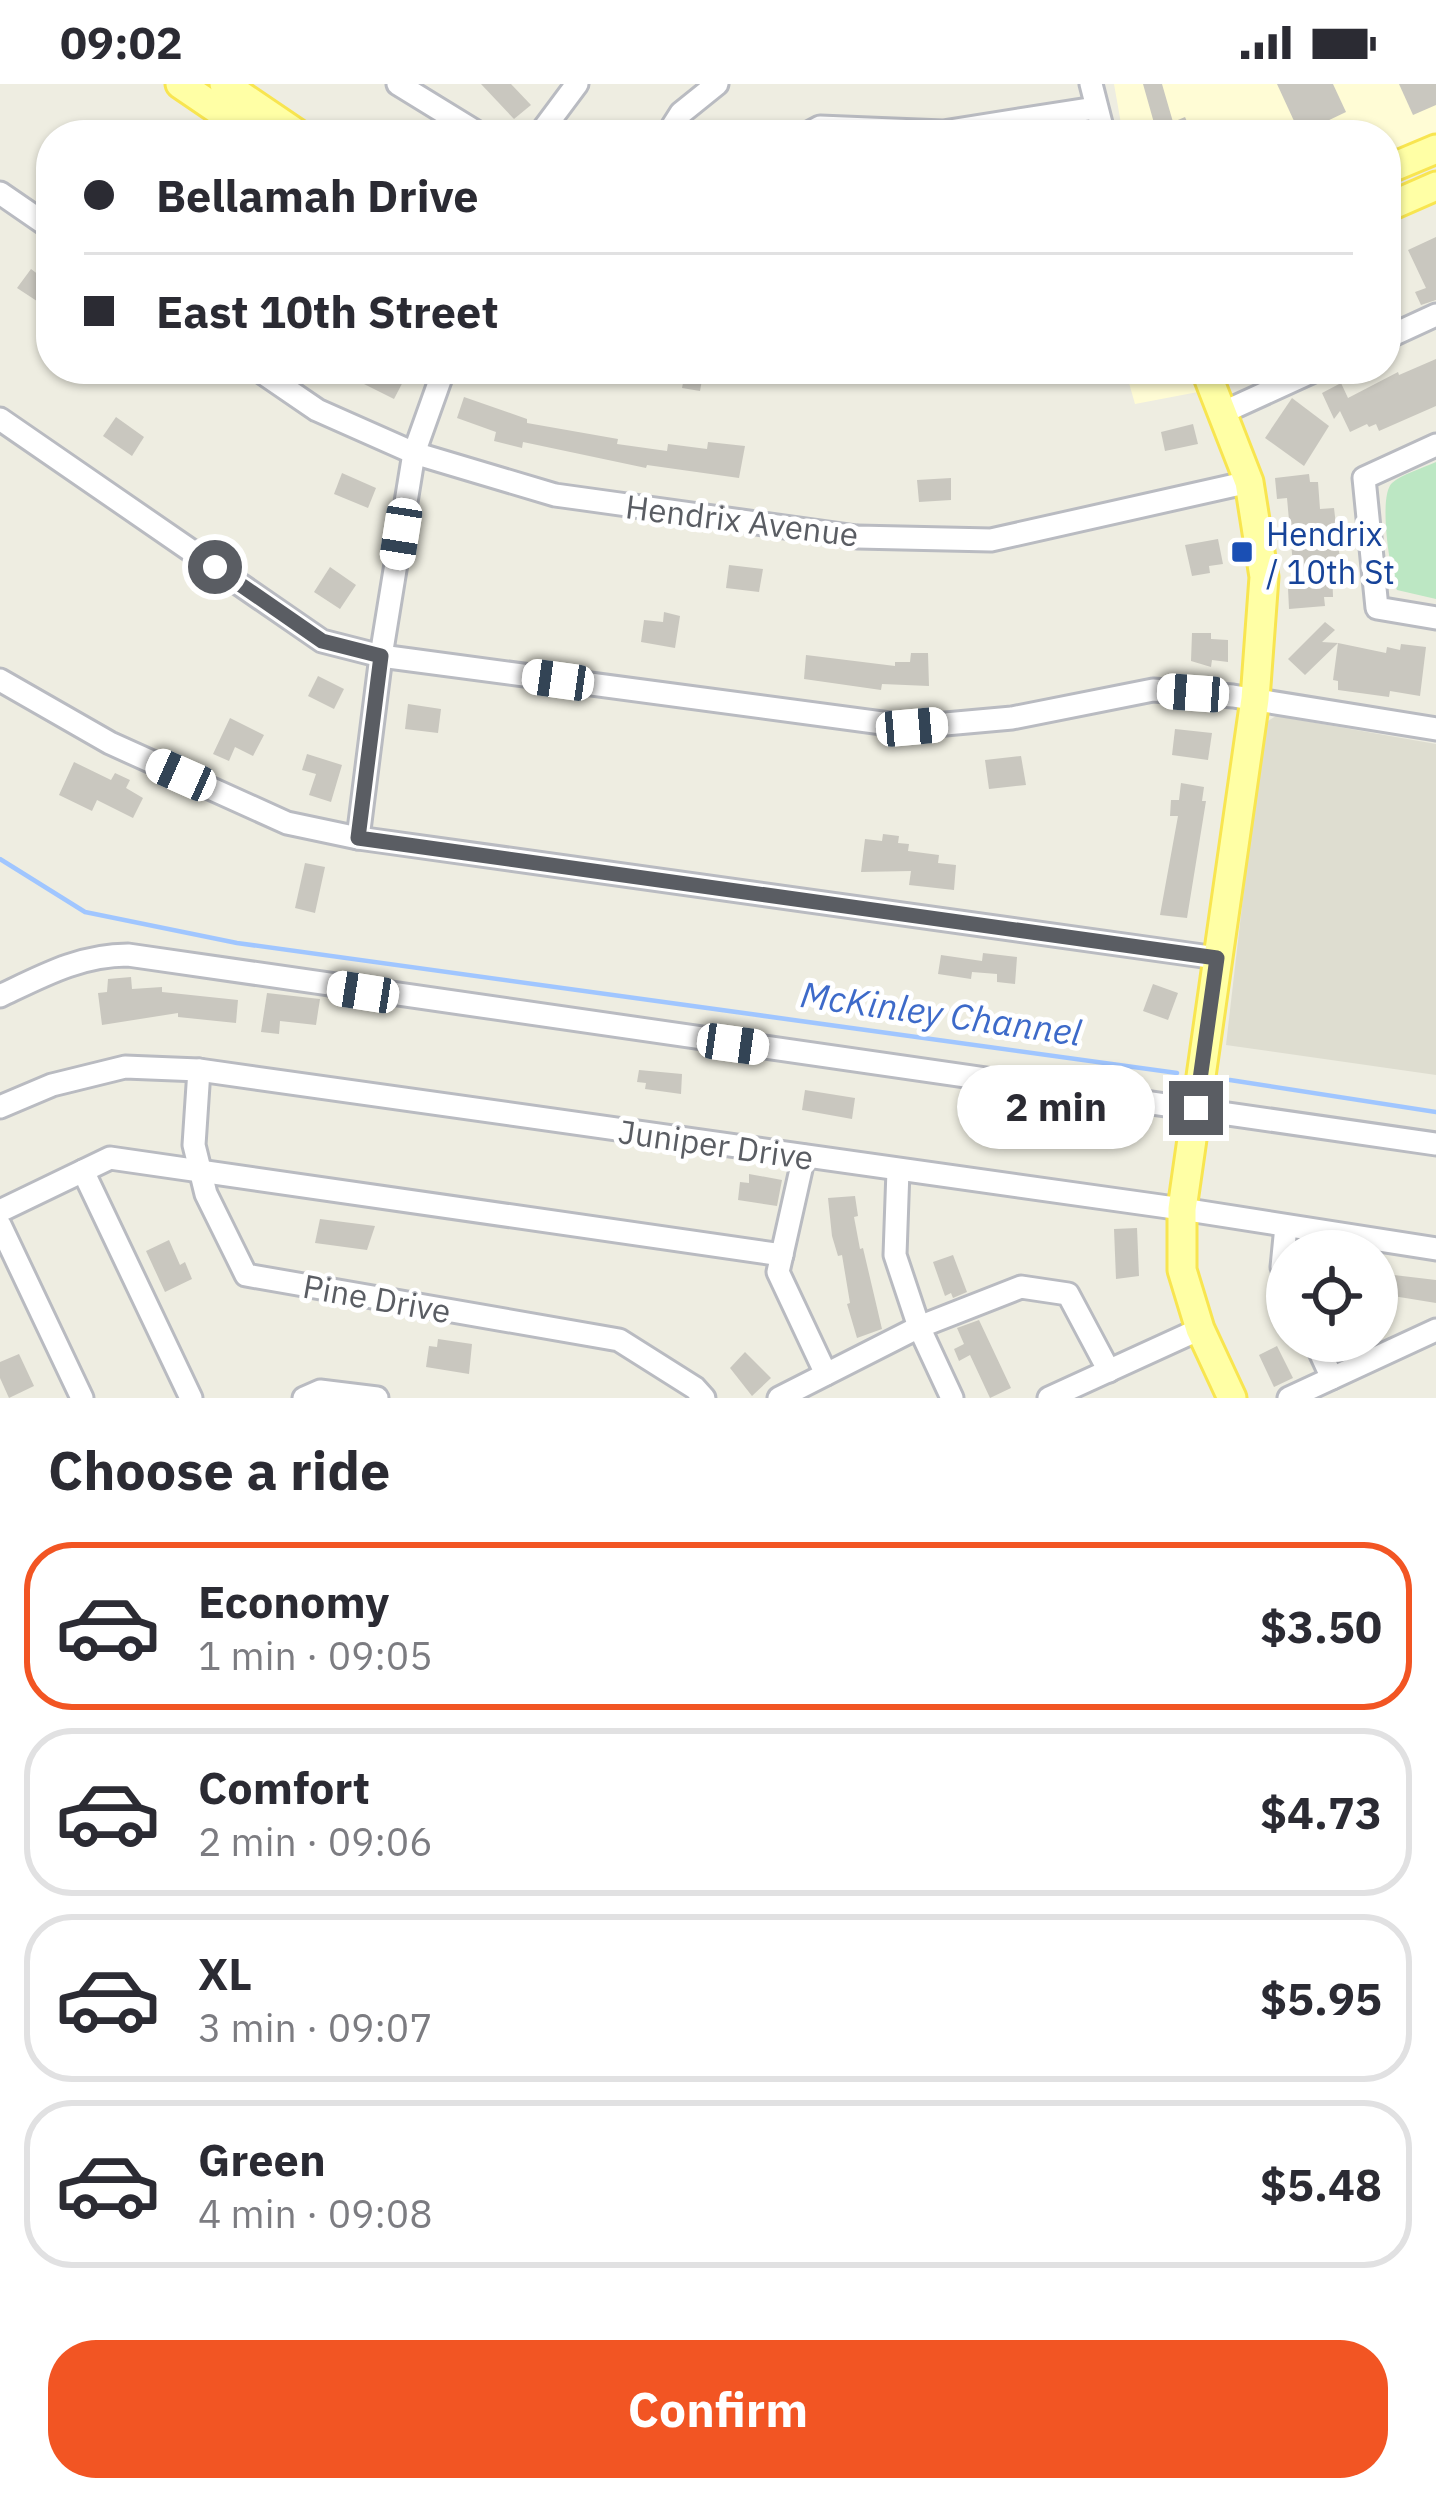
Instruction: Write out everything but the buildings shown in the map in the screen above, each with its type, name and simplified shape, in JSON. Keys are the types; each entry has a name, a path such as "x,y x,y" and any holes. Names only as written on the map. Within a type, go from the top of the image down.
{"main road":[{"path":"180,84 233,120"},
{"path":"224,84 277,120"},
{"path":"1401,164 1436,149"},
{"path":"1401,201 1436,186"},
{"path":"1212,384 1249,482 1264,578 1255,699 1182,1209 1182,1270 1200,1329 1232,1398"}],"street":[{"path":"398,84 457,120"},
{"path":"677,120 717,84"},
{"path":"1091,84 1099,120"},
{"path":"550,120 574,85"},
{"path":"1019,120 1095,108"},
{"path":"0,193 36,218"},
{"path":"1401,331 1436,315"},
{"name":"Hendrix Avenue","path":"279,384 317,410 414,453 555,495 857,537 991,540 1249,482"},
{"path":"358,838 414,453 439,384"},
{"path":"1224,412 1285,384"},
{"path":"0,419 322,641 381,656 912,727 1012,718 1153,690 1255,699 1436,729"},
{"path":"1436,445 1364,478 1378,608 1436,618"},
{"path":"0,680 110,743 287,823 358,838 1217,958"},
{"path":"0,996 72,963 102,955 128,955 1436,1144"},
{"name":"Juniper Drive","path":"0,1107 52,1085 125,1067 199,1070 1182,1209 1436,1250"},
{"name":"Pine Drive","path":"199,1070 194,1145 206,1194 246,1275 619,1340 704,1398"},
{"path":"804,1156 778,1271 826,1374"},
{"path":"0,1211 110,1158 782,1255"},
{"path":"898,1170 896,1255 919,1327 952,1398"},
{"path":"82,1172 191,1398"},
{"path":"0,1225 82,1398"},
{"path":"1286,1226 1286,1230"},
{"path":"779,1398 919,1327 1021,1287 1068,1294 1109,1371"},
{"path":"1049,1398 1200,1329"},
{"path":"1288,1398 1436,1330"},
{"path":"1325,1362 1332,1378"},
{"path":"304,1398 320,1390 377,1398"}],"shaded area":[{"path":"1114,84 1436,84 1436,133 1401,148 1401,120 1120,120"},
{"path":"1129,384 1195,384 1198,392 1135,404"},
{"path":"1276,716 1436,744 1436,1075 1226,1045 1263,724"}],"green space":[{"path":"1436,462 1436,599 1397,590 1386,503 1392,483"}],"waterway":[{"name":"McKinley Channel","path":"0,859 85,912 237,943 1177,1073"},
{"name":"McKinley Channel","path":"1230,1080 1436,1112"}],"place":[{"name":"Hendrix / 10th St","path":"1242,552"}],"route":[{"path":"215,567 322,641 381,656 358,838 1217,958 1196,1108"}]}
